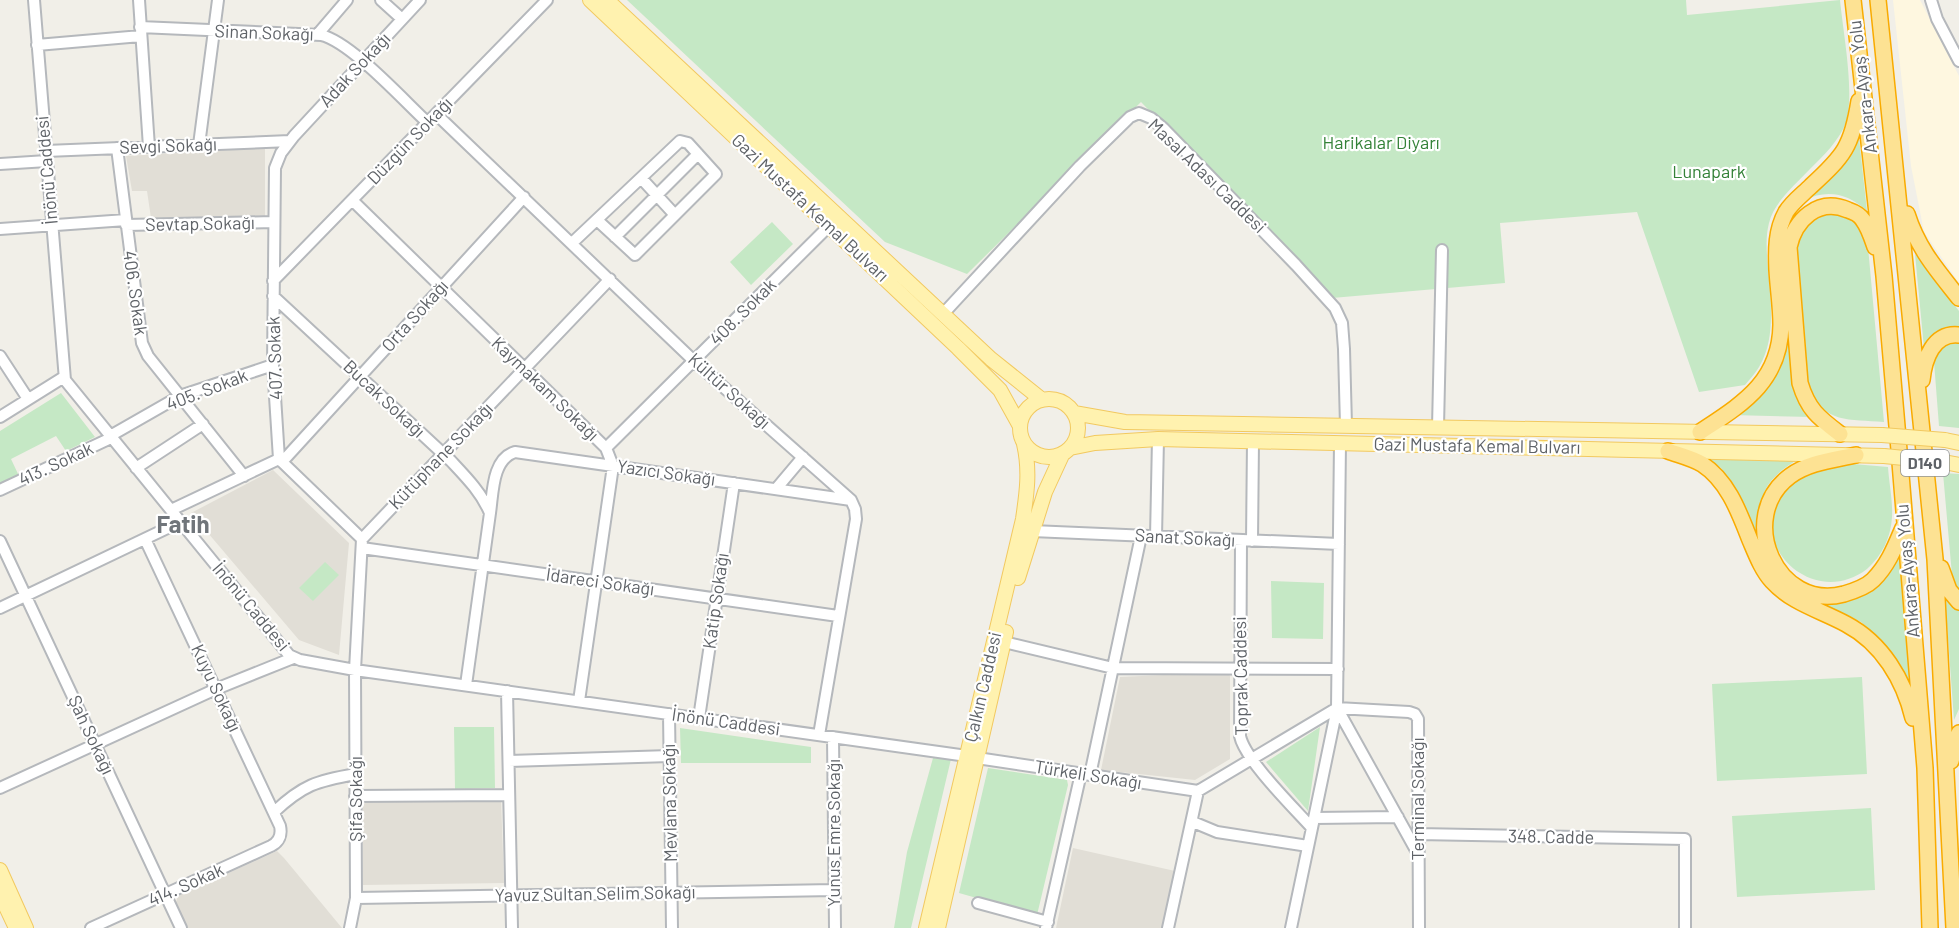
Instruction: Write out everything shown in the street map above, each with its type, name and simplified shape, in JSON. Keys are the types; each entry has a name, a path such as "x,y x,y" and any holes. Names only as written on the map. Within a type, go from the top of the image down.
{"highway":[{"name":"Ankara-Ayaş Yolu","path":"1853,0 1884,276 1905,526 1925,768 1930,928"},
{"name":"Ankara-Ayaş Yolu","path":"1878,0 1932,527 1947,776 1954,812 1954,928"},
{"path":"1700,432 1751,396 1772,369 1781,325 1776,250 1779,231 1786,212 1843,154 1854,131 1861,84"},
{"path":"1898,185 1914,235 1924,254 1959,298"},
{"path":"1839,434 1815,415 1805,400 1800,383 1789,247 1791,235 1806,214 1817,208 1841,207 1856,213 1863,219 1871,234 1884,276"},
{"path":"1919,401 1923,371 1929,351 1933,345 1945,338 1959,334"},
{"path":"1668,451 1700,463 1713,473 1730,494 1762,567 1784,593 1846,624 1878,648 1893,668 1906,692 1925,768"},
{"path":"1856,455 1811,465 1791,475 1773,495 1767,507 1764,522 1765,539 1778,571 1793,584 1813,594 1834,596 1853,591 1872,581 1888,561 1905,526"},
{"path":"1932,527 1944,579 1959,602"},
{"path":"1947,776 1959,733"}],"main road":[{"name":"Gazi Mustafa Kemal Bulvarı","path":"590,0 1000,390 1020,426"},
{"name":"Gazi Mustafa Kemal Bulvarı","path":"607,0 991,359 1041,399"},
{"path":"1041,399 1059,400 1067,405 1074,413 1077,422 1078,432 1066,451 1047,457 1038,455 1024,444 1020,426 1026,409 1041,399"},
{"name":"Gazi Mustafa Kemal Bulvarı","path":"1074,413 1125,422 1839,434 1952,441"},
{"name":"Gazi Mustafa Kemal Bulvarı","path":"1066,451 1095,443 1158,439 1856,455 1959,465"},
{"name":"Çalkın Caddesi","path":"938,928 1029,486 1029,468 1024,444"},
{"name":"Çalkın Caddesi","path":"926,928 1032,531 1045,492 1066,451"},
{"path":"0,870 26,928"},
{"path":"0,894 16,928"}],"street":[{"name":"İnönü Caddesi","path":"34,0 64,377 293,658 355,670 972,757"},
{"path":"140,0 149,147"},
{"path":"199,145 218,0"},
{"path":"318,35 347,0"},
{"path":"381,0 402,19"},
{"name":"Adak Sokağı","path":"290,141 420,0"},
{"name":"Düzgün Sokağı","path":"273,281 547,0"},
{"path":"1931,0 1937,19 1959,61"},
{"name":"Sinan Sokağı","path":"37,45 141,32 213,31 318,35 334,40 363,62 428,123"},
{"name":"Masal Adası Caddesi","path":"943,314 1080,166 1130,117 1139,113 1151,118 1163,128 1291,259 1335,308 1341,323 1344,349 1346,426"},
{"name":"Kültür Sokağı","path":"436,114 694,361 851,500"},
{"name":"Sevgi Sokağı","path":"0,164 117,148 290,141"},
{"name":"407. Sokak","path":"280,461 273,365 273,222 275,168 281,153 290,141"},
{"path":"572,243 681,141 688,143 716,174 635,255 597,220"},
{"name":"406. Sokak","path":"117,148 142,343 148,356 244,476"},
{"path":"615,237 698,154"},
{"path":"641,178 675,215"},
{"name":"Orta Sokağı","path":"280,461 524,197"},
{"name":"Kaymakam Sokağı","path":"352,200 606,448 614,466"},
{"name":"Sevtap Sokağı","path":"0,229 126,223 273,222"},
{"name":"408. Sokak","path":"606,448 829,226"},
{"path":"1438,427 1442,250"},
{"name":"Kütüphane Sokağı","path":"362,543 443,454 610,279"},
{"name":"Bucak Sokağı","path":"273,296 443,454 477,489 489,513"},
{"path":"0,356 28,399"},
{"name":"405. Sokak","path":"111,437 180,396 273,365"},
{"path":"0,417 64,377"},
{"path":"136,468 203,424"},
{"name":"413. Sokak","path":"0,490 111,437"},
{"path":"1156,537 1158,439"},
{"name":"Toprak Caddesi","path":"1253,441 1240,668 1241,744 1251,760 1313,823"},
{"path":"1290,928 1337,708 1340,443"},
{"name":"Yazıcı Sokağı","path":"489,513 498,467 503,458 512,452 851,500"},
{"path":"776,489 803,457"},
{"path":"171,510 280,461 362,543 355,670"},
{"path":"579,701 614,466"},
{"name":"Katip Sokağı","path":"699,718 734,483"},
{"path":"819,735 856,519 851,500"},
{"path":"466,686 489,513"},
{"path":"0,608 180,522"},
{"name":"Sanat Sokağı","path":"1032,531 1339,544"},
{"path":"978,903 1047,925 1113,668 1141,536"},
{"name":"Kuyu Sokağı","path":"145,538 274,813 281,829 279,839"},
{"name":"Şah Sokağı","path":"0,542 181,928"},
{"name":"İdareci Sokağı","path":"362,543 482,565 838,616"},
{"path":"1004,642 1113,668 1338,669"},
{"path":"0,788 216,689 293,658"},
{"name":"Şifa Sokağı","path":"350,928 356,898 355,670"},
{"path":"507,691 512,928"},
{"path":"1171,927 1198,791 1337,708"},
{"path":"1337,708 1418,855"},
{"name":"Terminal Sokağı","path":"1337,708 1409,711 1418,719 1419,928"},
{"name":"Mevlana Sokağı","path":"669,714 672,928"},
{"name":"Yunus Emre Sokağı","path":"833,737 835,928"},
{"path":"508,761 670,756"},
{"name":"Türkeli Sokağı","path":"972,757 1198,791"},
{"path":"274,813 289,798 308,785 356,774"},
{"path":"356,796 509,795"},
{"path":"1313,823 1398,817"},
{"path":"1193,822 1217,832 1308,846"},
{"name":"348. Cadde","path":"1418,834 1685,839 1685,928"},
{"name":"414. Sokak","path":"91,928 271,846 279,839"},
{"name":"Yavuz Sultan Selim Sokağı","path":"356,898 834,890"}],"shaded area":[{"path":"1893,0 1920,0 1959,76 1959,283 1924,232 1911,166"},
{"path":"265,148 265,217 151,218 147,191 132,191 126,156"},
{"path":"273,470 349,543 339,655 299,640 191,513"},
{"path":"1228,672 1230,676 1230,759 1195,780 1101,770 1120,677"},
{"path":"501,799 504,883 363,885 363,800"},
{"path":"1073,848 1175,871 1163,928 1056,928"},
{"path":"277,851 342,928 188,928 176,902 178,896"}],"green space":[{"name":"Harikalar Diyarı","path":"627,0 1686,0 1687,15 1840,0 1849,79 1848,110 1846,122 1835,141 1786,194 1772,215 1767,240 1771,307 1770,332 1759,367 1745,385 1699,392 1637,212 1500,223 1505,283 1332,298 1141,102 967,274 885,242"},
{"path":"1858,129 1867,211 1852,200 1837,195 1821,195 1804,200"},
{"path":"1825,212 1853,218 1860,226 1868,247 1884,422 1849,419 1830,414 1815,400 1809,388 1797,250 1802,230 1808,223"},
{"path":"772,222 793,244 751,285 730,262"},
{"path":"1915,254 1959,311 1959,331 1924,348"},
{"path":"1787,324 1794,387 1812,417 1731,415 1747,403"},
{"path":"1959,341 1959,428 1939,426 1934,362 1943,347"},
{"path":"61,393 95,437 66,451 56,436 11,459 19,476 0,485 0,431"},
{"path":"1703,455 1802,457 1775,477 1762,497 1761,522 1765,554 1731,482 1721,468"},
{"path":"1842,463 1888,467 1892,511 1890,532 1885,546 1867,569 1848,579 1830,582 1812,579 1796,570 1783,558 1775,542 1772,524 1775,505 1802,474"},
{"path":"1943,473 1959,474 1959,591 1952,575"},
{"path":"1900,548 1910,682 1885,644 1861,622 1793,589 1850,594"},
{"path":"325,562 339,575 313,601 299,588"},
{"path":"1271,581 1324,583 1323,639 1272,638"},
{"path":"1945,597 1959,611 1959,709 1954,720"},
{"path":"1862,677 1867,774 1717,781 1712,684"},
{"path":"454,727 494,727 495,788 455,789"},
{"path":"1320,727 1308,811 1266,762"},
{"path":"680,728 811,747 811,763 681,763"},
{"path":"933,758 951,759 911,928 894,928 907,852"},
{"path":"988,768 1067,780 1068,785 1037,915 959,893"},
{"path":"1871,808 1875,890 1737,897 1732,816"}],"district":[{"name":"Fatih","path":"183,525"}],"park label":[{"name":"Lunapark","path":"1709,172"}]}
